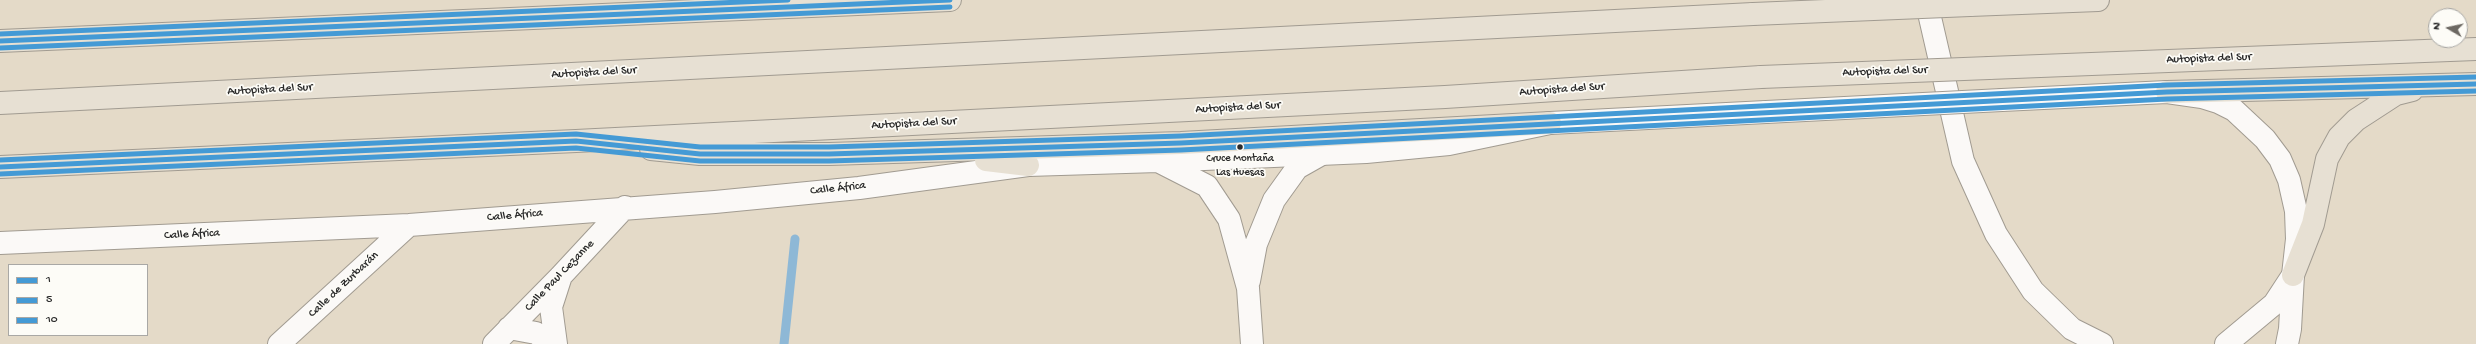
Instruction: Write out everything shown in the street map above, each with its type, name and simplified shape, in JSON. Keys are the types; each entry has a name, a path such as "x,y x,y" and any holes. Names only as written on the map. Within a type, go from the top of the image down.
{"highway":[{"path":"0,41 950,0"},
{"name":"Autopista del Sur","path":"0,103 1752,14 2098,0"},
{"name":"Autopista del Sur","path":"0,167 576,141 1445,98 1761,77 2476,49"},
{"path":"2293,275 2313,224 2327,158 2339,137 2356,120 2396,94 2442,84"},
{"path":"2166,92 2476,84"},
{"path":"576,141 700,154 913,151 1181,143 1550,123"},
{"path":"913,151 1028,165"}],"street":[{"path":"1926,0 1963,161 1996,234 2033,291 2072,329 2102,344"},
{"name":"Calle África","path":"0,243 408,225 625,207 715,202 851,188 1028,165 1320,155 1450,144 1550,123 2166,92 2202,97 2218,102 2234,110 2265,139 2280,159 2289,180 2296,211 2297,239 2290,329 2287,344"},
{"path":"1248,288 1256,244 1274,200 1297,168 1320,155"},
{"path":"1158,161 1207,186 1229,219 1248,288 1252,344"},
{"name":"Calle Paul Cezanne","path":"494,344 560,278 625,207"},
{"name":"Calle de Zurbarán","path":"280,344 408,225"},
{"path":"2226,344 2274,304 2293,275"},
{"path":"556,344 551,307 560,278"},
{"path":"509,328 536,333 551,344"}],"waterway":[{"path":"784,344 795,239"}],"transit line":[{"name":"10","path":"0,34 788,0"},
{"name":"1","path":"0,41 950,0"},
{"name":"5","path":"0,48 950,7"},
{"name":"10","path":"0,160 576,134 700,147 829,147 1181,136 2167,85 2476,77"},
{"name":"1","path":"0,167 576,141 700,154 829,154 1181,143 2167,92 2476,84"},
{"name":"5","path":"0,174 576,148 700,161 829,161 1181,150 2167,99 2476,91"}],"place":[{"name":"Cruce Montaña Las Huesas","path":"1240,147"}]}
